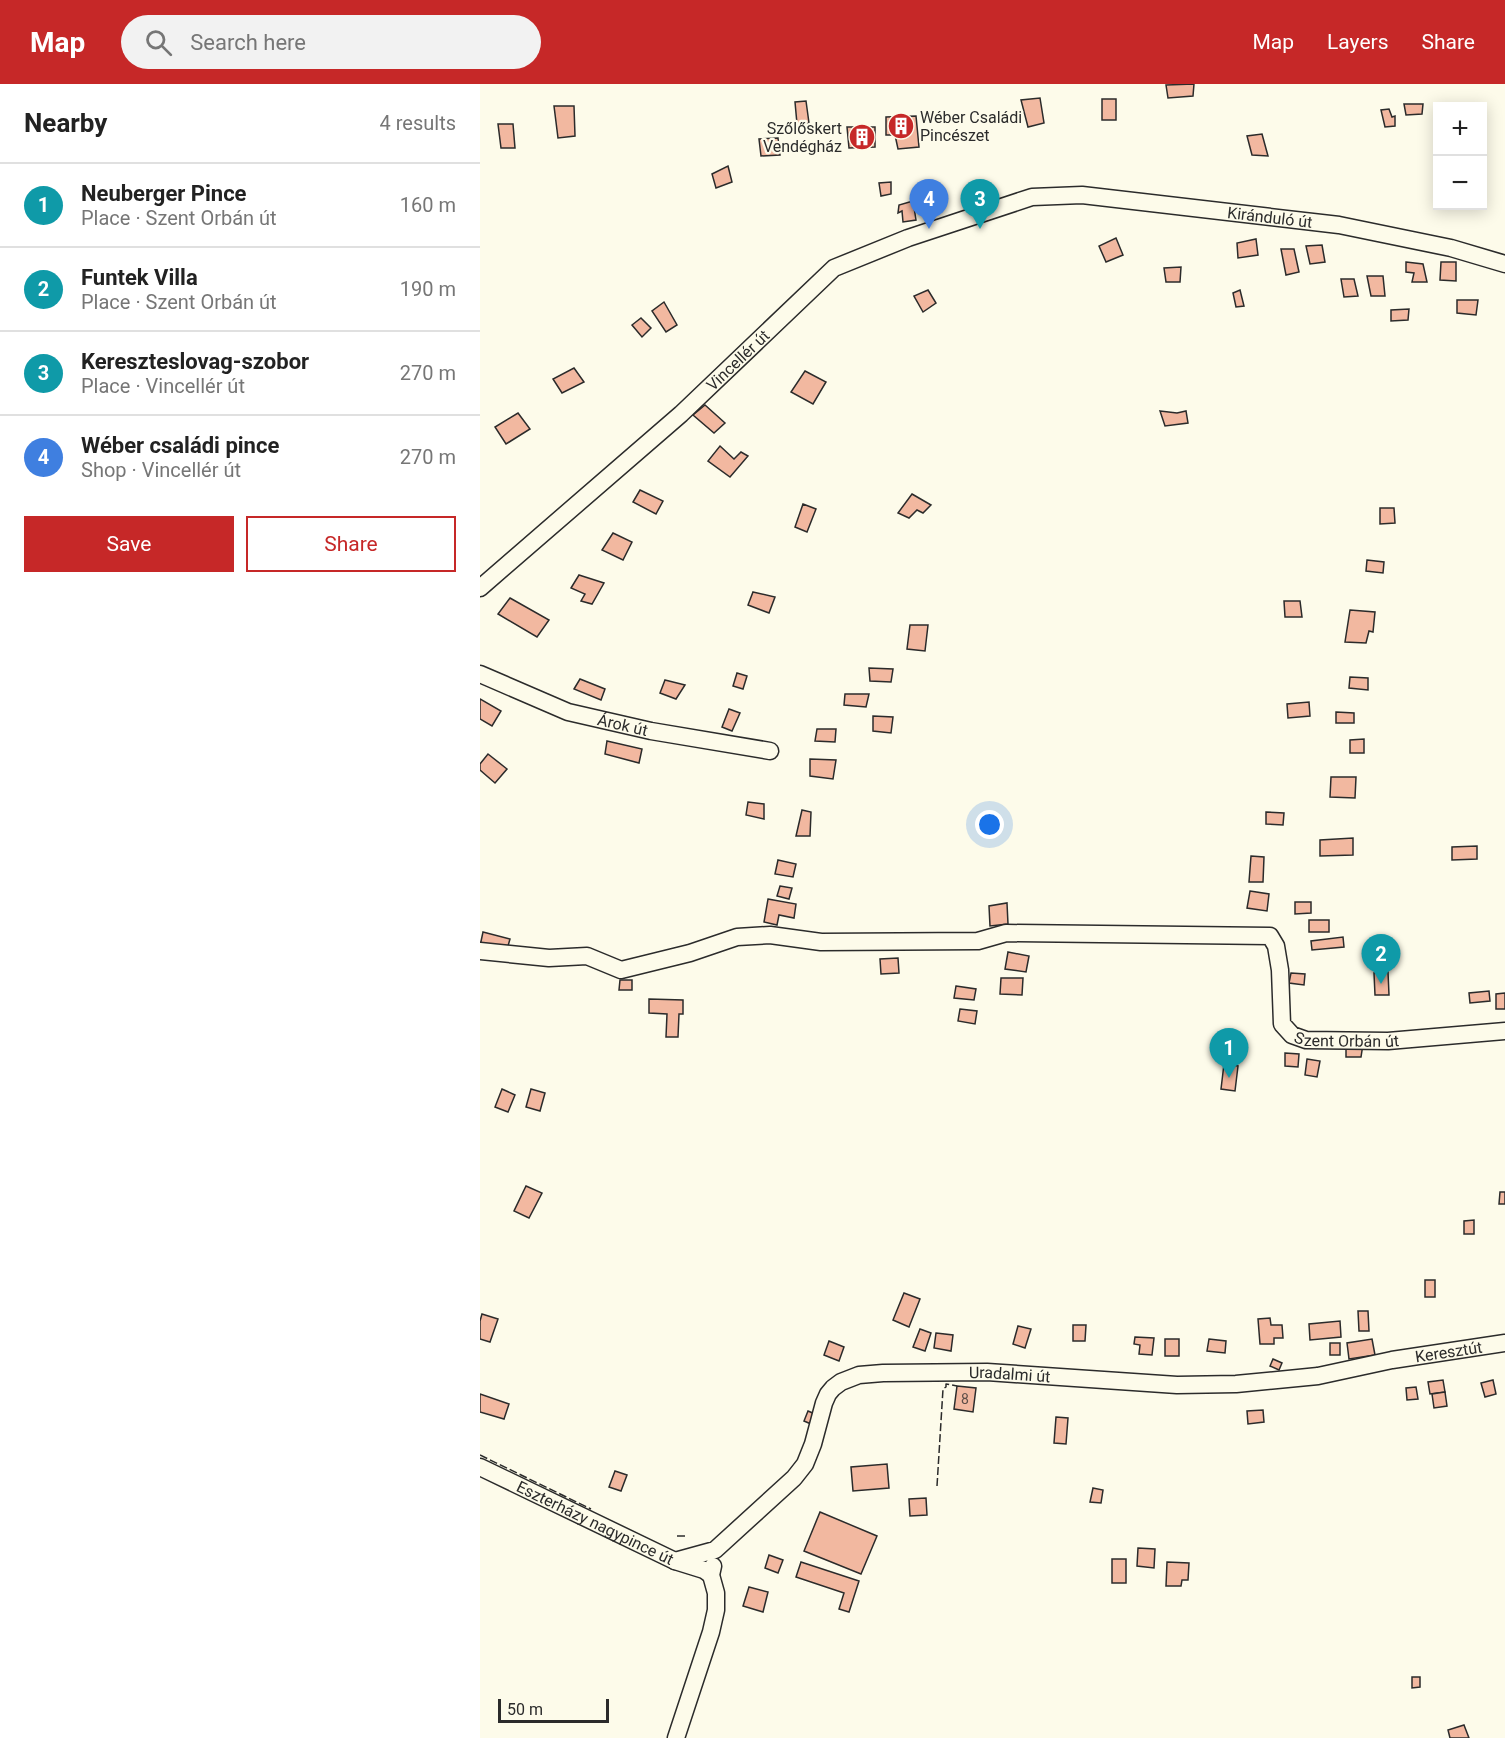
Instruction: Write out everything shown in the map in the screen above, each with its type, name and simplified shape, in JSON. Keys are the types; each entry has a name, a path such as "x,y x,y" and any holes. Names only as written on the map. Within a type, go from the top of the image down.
{"street":[{"name":"Kiránduló út","path":"1032,197 1082,195 1339,225 1451,248 1505,264"},
{"name":"Vincellér út","path":"480,588 681,414 834,268 908,238 1032,197"},
{"name":"Árok út","path":"480,674 568,712 651,731 770,751"},
{"name":"Szent Orbán út","path":"480,951 549,958 588,956 621,970 690,953 737,937 770,935 821,942 978,941 1006,933 1270,936 1276,946 1280,970 1282,1024 1292,1035 1306,1040 1388,1041 1505,1031"},
{"name":"Keresztút","path":"1392,1360 1505,1344"},
{"name":"Uradalmi út","path":"715,1550 794,1478 805,1464 828,1394 833,1388 851,1377 868,1373 987,1372 1177,1385 1218,1384 1318,1376 1392,1360"},
{"name":"Eszterházy nagypince út","path":"480,1467 711,1575"},
{"path":"675,1560 715,1550 711,1575 716,1593 716,1610 708,1643 676,1738"}],"building":[{"path":"1194,84 1193,96 1168,98 1166,85"},
{"path":"1040,98 1044,123 1028,127 1021,100"},
{"path":"1102,99 1116,99 1116,120 1102,120"},
{"path":"806,101 809,123 797,124 795,102"},
{"path":"1404,104 1423,104 1422,114 1406,115"},
{"path":"554,106 574,106 575,136 558,138"},
{"path":"1389,109 1392,117 1395,116 1395,126 1385,127 1381,110"},
{"name":"Wéber Családi Pincészet","path":"916,116 919,147 898,149 895,135 886,135 886,117"},
{"path":"498,124 513,124 515,148 501,148"},
{"name":"Szőlőskert Vendégház","path":"847,127 875,127 875,147 849,148"},
{"path":"1262,134 1268,156 1252,155 1247,136"},
{"path":"778,138 780,155 761,156 759,139"},
{"path":"728,166 732,182 716,188 712,174"},
{"path":"891,182 891,194 881,196 879,183"},
{"path":"913,201 916,220 903,222 902,211 898,213 899,205"},
{"path":"1116,238 1123,255 1106,262 1099,246"},
{"path":"1256,239 1258,255 1238,258 1237,243"},
{"path":"1322,245 1325,262 1310,264 1306,246"},
{"path":"1281,249 1294,249 1299,272 1286,275"},
{"path":"1406,262 1423,264 1427,282 1412,282 1414,273 1406,272"},
{"path":"1441,262 1456,262 1456,281 1440,280"},
{"path":"1181,267 1180,282 1166,282 1164,268"},
{"path":"1367,276 1383,276 1385,296 1371,296"},
{"path":"1341,279 1354,279 1358,296 1344,297"},
{"path":"928,290 936,303 923,312 914,296"},
{"path":"1240,290 1244,306 1236,307 1233,293"},
{"path":"1457,300 1478,300 1476,315 1457,313"},
{"path":"664,302 677,325 666,332 652,311"},
{"path":"1409,309 1408,320 1391,321 1391,310"},
{"path":"641,318 651,328 642,337 632,325"},
{"path":"574,368 584,382 562,393 553,379"},
{"path":"805,371 826,382 813,404 791,392"},
{"path":"705,405 725,423 714,433 693,415"},
{"path":"1160,411 1177,413 1186,411 1188,423 1165,426"},
{"path":"518,413 530,429 506,444 495,427"},
{"path":"720,446 734,459 741,452 748,456 730,477 708,461"},
{"path":"640,490 663,501 656,514 633,502"},
{"path":"912,494 931,505 923,513 917,510 909,518 898,513"},
{"path":"803,504 816,509 807,532 795,527"},
{"path":"1380,508 1394,508 1395,523 1380,524"},
{"path":"613,533 632,542 623,560 602,550"},
{"path":"1367,560 1384,562 1383,573 1366,571"},
{"path":"579,575 604,583 592,604 581,601 585,594 571,588"},
{"path":"753,592 775,597 769,613 748,605"},
{"path":"510,598 549,620 537,637 498,614"},
{"path":"1284,601 1300,601 1302,617 1285,617"},
{"path":"1350,610 1375,612 1373,632 1369,631 1366,643 1345,642"},
{"path":"910,625 928,625 925,651 907,649"},
{"path":"869,668 893,669 891,682 870,681"},
{"path":"737,673 747,676 743,689 733,686"},
{"path":"1350,677 1368,678 1368,690 1349,688"},
{"path":"580,679 605,689 601,700 574,689"},
{"path":"665,680 685,685 676,699 660,693"},
{"path":"845,694 869,694 866,707 844,705"},
{"path":"480,699 501,711 492,726 480,719"},
{"path":"1309,702 1310,716 1288,718 1287,704"},
{"path":"729,709 740,713 732,731 722,727"},
{"path":"1336,712 1354,713 1354,723 1336,723"},
{"path":"873,716 893,717 891,733 873,731"},
{"path":"817,729 836,729 835,742 815,741"},
{"path":"1364,739 1364,753 1350,753 1350,740"},
{"path":"607,741 642,749 639,763 605,754"},
{"path":"488,754 507,769 495,783 480,770 480,764"},
{"path":"810,759 836,760 833,779 810,776"},
{"path":"1331,777 1356,777 1355,798 1330,797"},
{"path":"748,802 764,804 764,819 746,815"},
{"path":"802,810 811,812 810,836 796,836"},
{"path":"1266,812 1284,813 1283,825 1266,824"},
{"path":"1353,838 1353,855 1320,856 1320,840"},
{"path":"1477,846 1477,859 1452,860 1452,847"},
{"path":"1251,856 1264,857 1263,882 1249,882"},
{"path":"778,860 796,864 793,877 775,874"},
{"path":"780,886 792,888 789,899 777,896"},
{"path":"1250,891 1269,894 1267,911 1247,908"},
{"path":"768,899 796,904 794,918 779,915 777,925 764,922"},
{"path":"1295,902 1311,902 1311,913 1295,914"},
{"path":"1007,903 1008,924 990,926 989,906"},
{"path":"1309,920 1329,920 1329,932 1309,932"},
{"path":"483,932 510,939 506,953 480,946"},
{"path":"1343,937 1344,947 1312,950 1311,941"},
{"path":"1008,952 1029,956 1026,972 1005,969"},
{"path":"898,958 899,973 881,974 880,959"},
{"path":"1388,972 1389,995 1375,995 1374,973"},
{"path":"1291,973 1305,974 1304,985 1289,983"},
{"path":"1001,978 1023,978 1022,995 1000,994"},
{"path":"620,980 632,980 632,990 619,990"},
{"path":"956,986 976,989 974,1000 954,998"},
{"path":"1489,991 1490,1001 1470,1003 1469,993"},
{"path":"1505,993 1505,1009 1496,1009 1496,994"},
{"path":"649,999 683,1000 683,1014 679,1014 678,1037 666,1037 667,1014 649,1013"},
{"path":"960,1009 977,1011 975,1024 958,1021"},
{"path":"1346,1044 1363,1044 1361,1057 1346,1057"},
{"path":"1285,1053 1299,1054 1298,1067 1285,1066"},
{"path":"1307,1059 1320,1061 1317,1077 1305,1075"},
{"path":"1224,1064 1238,1066 1235,1091 1221,1089"},
{"path":"502,1089 515,1095 508,1112 495,1107"},
{"path":"531,1089 545,1093 540,1111 526,1107"},
{"path":"526,1186 542,1193 529,1218 514,1211"},
{"path":"1500,1192 1505,1192 1505,1204 1499,1204"},
{"path":"1474,1220 1474,1234 1464,1234 1464,1221"},
{"path":"1425,1280 1435,1280 1435,1297 1425,1297"},
{"path":"904,1293 920,1299 909,1327 893,1320"},
{"path":"1358,1311 1368,1311 1369,1331 1359,1331"},
{"path":"482,1314 498,1319 490,1342 480,1339"},
{"path":"1270,1318 1271,1325 1282,1325 1283,1338 1274,1338 1274,1344 1260,1344 1258,1319"},
{"path":"1340,1321 1341,1337 1310,1340 1309,1324"},
{"path":"1073,1325 1086,1325 1085,1341 1073,1341"},
{"path":"1018,1326 1031,1329 1025,1348 1013,1344"},
{"path":"920,1329 931,1333 925,1351 913,1347"},
{"path":"936,1333 953,1335 951,1351 934,1348"},
{"path":"1135,1337 1154,1338 1152,1355 1139,1354 1140,1345 1134,1344"},
{"path":"1165,1339 1179,1339 1179,1356 1165,1356"},
{"path":"1209,1339 1226,1341 1225,1353 1207,1351"},
{"path":"1372,1339 1375,1355 1349,1359 1347,1343"},
{"path":"829,1341 844,1347 839,1361 824,1355"},
{"path":"1330,1343 1340,1343 1340,1355 1330,1355"},
{"path":"1273,1359 1282,1363 1279,1370 1270,1366"},
{"path":"1443,1380 1445,1392 1430,1394 1428,1382"},
{"path":"1493,1380 1496,1394 1485,1397 1481,1383"},
{"path":"957,1386 976,1388 973,1412 954,1409"},
{"path":"1416,1387 1418,1399 1407,1400 1406,1388"},
{"path":"1445,1392 1447,1406 1434,1408 1432,1394"},
{"path":"480,1394 509,1404 504,1419 480,1412"},
{"path":"1263,1410 1264,1422 1248,1424 1247,1411"},
{"path":"808,1411 815,1414 811,1424 804,1421"},
{"path":"1056,1417 1068,1418 1066,1444 1054,1443"},
{"path":"887,1464 889,1488 853,1491 851,1467"},
{"path":"615,1471 627,1475 621,1491 609,1487"},
{"path":"1093,1488 1103,1490 1101,1503 1090,1502"},
{"path":"926,1498 927,1515 910,1516 909,1499"},
{"path":"820,1512 877,1536 861,1574 804,1551"},
{"path":"1138,1548 1155,1549 1154,1568 1137,1566"},
{"path":"769,1555 783,1560 778,1573 765,1568"},
{"path":"1112,1559 1126,1559 1126,1583 1112,1583"},
{"path":"801,1562 859,1581 849,1612 839,1609 844,1593 796,1577"},
{"path":"1167,1562 1189,1563 1188,1580 1182,1580 1181,1586 1166,1586"},
{"path":"749,1587 768,1592 763,1612 743,1606"},
{"path":"1412,1677 1420,1677 1420,1687 1412,1688"},
{"path":"1464,1725 1469,1738 1450,1738 1448,1730"}],"fence":[{"path":"937,1486 943,1389 946,1384 957,1386"},
{"path":"480,1455 591,1509"},
{"path":"677,1536 688,1536"}],"place":[{"name":"Wéber Családi Pincészet","path":"901,126"},
{"name":"Szőlőskert Vendégház","path":"862,137"},
{"name":"Wéber családi pince","path":"929,229"},
{"name":"Kereszteslovag-szobor","path":"980,229"},
{"name":"Funtek Villa","path":"1381,984"},
{"name":"Neuberger Pince","path":"1229,1078"}]}
